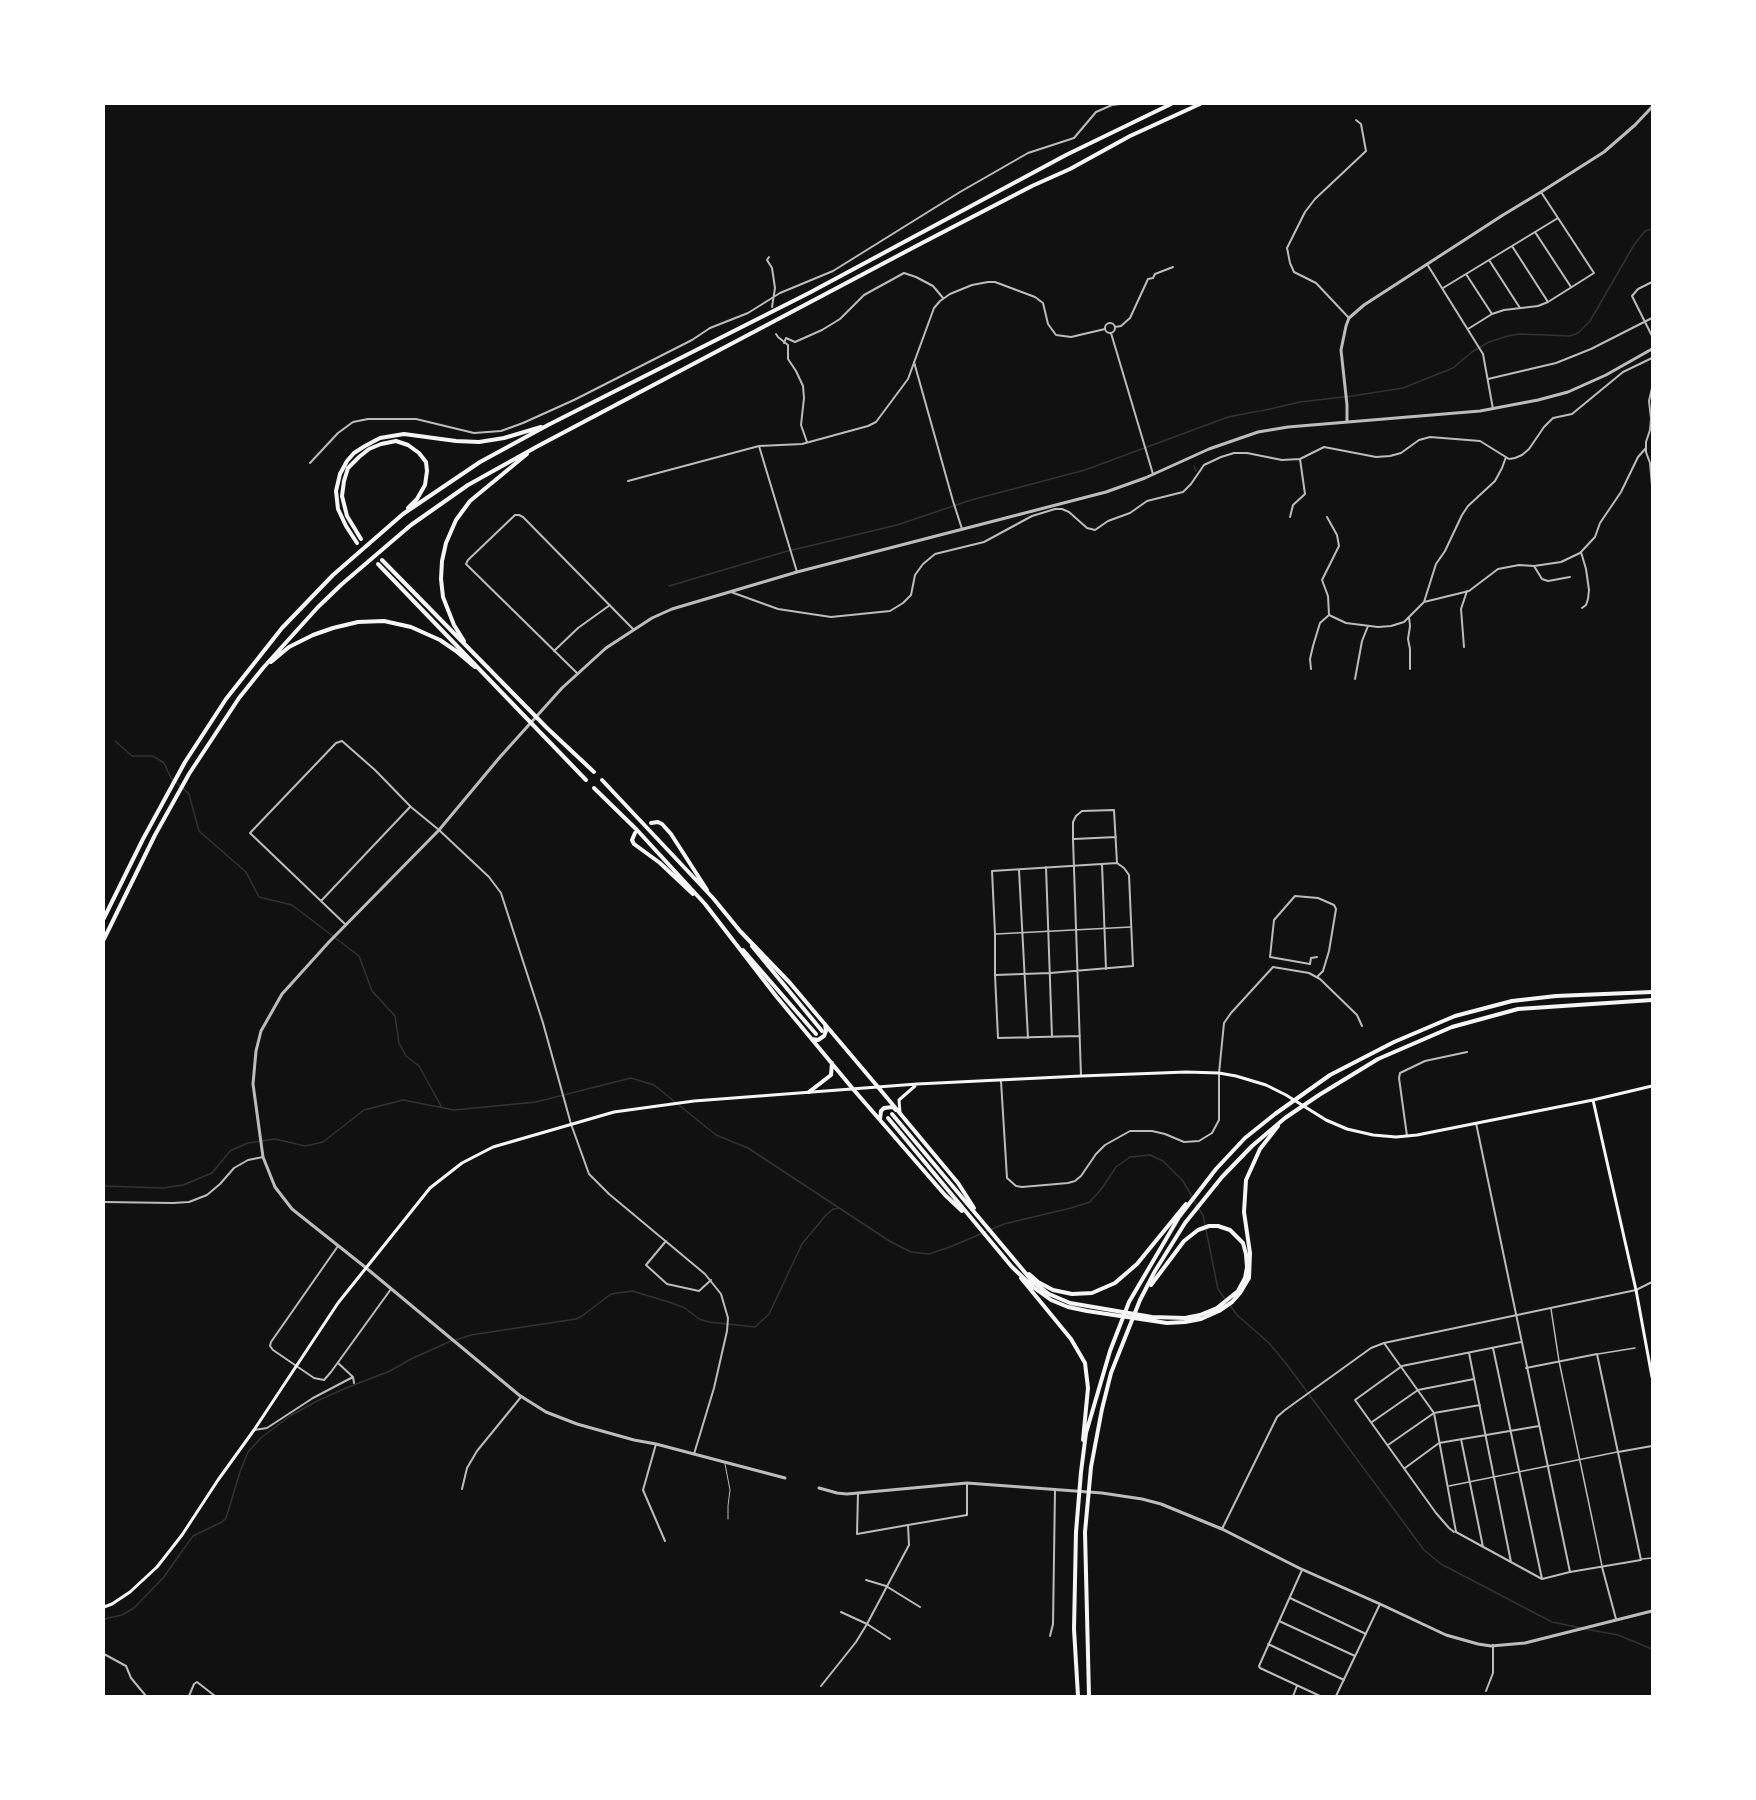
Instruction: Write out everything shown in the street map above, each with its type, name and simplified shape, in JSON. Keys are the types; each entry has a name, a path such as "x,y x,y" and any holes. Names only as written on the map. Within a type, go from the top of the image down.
{"highway":[{"path":"402,515 480,462 548,425 799,298 1066,155 1171,104"},
{"path":"104,939 151,843 189,774 263,668 318,606 403,532 468,485 538,446 1032,186 1070,169 1130,136 1200,104"},
{"path":"104,918 185,762 226,699 282,628 333,575 402,515 417,499 425,485 426,462 408,445 396,441 381,444 359,457 348,468 342,496 346,516 359,541 346,526 338,508 336,491 340,474 354,453 380,438 404,434 479,442 504,438 548,425"},
{"path":"469,649 454,625 443,597 442,561 446,543 456,520 470,501 538,446"},
{"path":"586,780 380,562 547,728 594,771"},
{"path":"263,668 289,647 313,635 358,622 384,621 411,627 440,640 498,687"},
{"path":"602,780 713,898 822,1031"},
{"path":"594,788 637,830 705,904 776,996 853,1089 945,1195 974,1221"},
{"path":"651,823 658,822 671,834 713,898"},
{"path":"634,833 632,840 634,844 660,863 705,904"},
{"path":"740,931 824,1021 958,1183 980,1218"},
{"path":"732,938 816,1034"},
{"path":"1017,1264 1038,1282 1053,1290 1072,1294 1092,1293 1115,1283 1137,1264 1216,1169 1245,1138 1330,1075 1363,1057 1455,1016 1512,1001 1557,996 1653,992"},
{"path":"1089,1696 1086,1508 1096,1434 1111,1373 1139,1302 1155,1271 1185,1223 1222,1177 1252,1146 1287,1117 1319,1095 1378,1059 1452,1027 1518,1009 1653,1000"},
{"path":"811,1038 818,1040 824,1036 826,1031 824,1021"},
{"path":"809,1092 830,1076 831,1062"},
{"path":"880,1120 884,1108 893,1107 900,1112"},
{"path":"892,1114 998,1238 1017,1264 1033,1282 1049,1294 1070,1303 1152,1317 1185,1318 1218,1310"},
{"path":"1012,1267 1051,1300 1087,1311 1167,1323 1201,1319 1218,1310 1232,1302 1249,1278 1251,1267 1244,1212 1246,1180 1260,1149 1287,1117"},
{"path":"888,1118 1071,1339 1087,1371 1085,1433 1076,1532 1074,1629 1078,1696"},
{"path":"1085,1433 1110,1351 1129,1302 1178,1215"},
{"path":"1139,1302 1174,1253 1192,1233 1204,1227 1218,1226 1230,1230 1243,1243 1247,1267 1239,1292"}],"main road":[{"path":"104,1607 130,1592 157,1567 182,1535 338,1303 436,1182 462,1163 494,1147 614,1112 694,1101 917,1084 1186,1072 1219,1073 1266,1085 1326,1120 1347,1129 1373,1135 1407,1136 1593,1101 1653,1086"},
{"path":"900,1112 899,1100 917,1084"},
{"path":"1593,1101 1636,1290 1653,1377"}],"street":[{"path":"310,463 353,422 368,419 417,418 474,433 501,431 574,399 692,340 710,328 748,313 780,293 833,271 960,192 1028,153 1074,138 1096,112 1120,104"},
{"path":"1347,422 1341,350 1349,318 1364,305 1604,152 1653,107"},
{"path":"1349,318 1316,283 1294,272 1287,248 1310,206 1366,151 1361,124 1356,120"},
{"path":"1468,329 1492,314 1504,310 1538,306 1548,302 1594,273 1541,192"},
{"path":"1442,289 1558,218"},
{"path":"1535,232 1571,287"},
{"path":"1512,246 1548,302"},
{"path":"769,257 767,260 772,268 774,297 772,307"},
{"path":"1489,260 1520,308"},
{"path":"1427,264 1483,354 1493,410"},
{"path":"1115,327 1121,326 1130,318 1148,279 1173,267"},
{"path":"784,343 786,338 795,342 822,330 840,319 864,295 904,273 933,286 943,298"},
{"path":"1466,273 1492,314"},
{"path":"628,481 759,446 807,442 876,422 908,379 934,308 943,298 972,285 995,282 1035,297 1043,303 1048,324 1056,335 1071,337 1106,328 1106,325 1110,323 1115,327"},
{"path":"1653,282 1638,289 1632,296 1653,336"},
{"path":"1488,379 1556,363 1591,349 1653,318"},
{"path":"1111,333 1115,331 1115,327"},
{"path":"1106,328 1111,333 1153,474"},
{"path":"776,334 788,345 788,359 799,376 804,391 801,425 807,442"},
{"path":"785,1478 634,1440 577,1424 546,1412 521,1397 292,1209 275,1186 263,1157 253,1084 256,1051 261,1032 282,994 324,947 439,830 562,688 606,648 652,618 672,609 797,572 1106,492 1209,449 1258,432 1288,427 1493,410 1568,392 1606,375 1653,349"},
{"path":"730,592 778,609 831,617 890,611 911,595 915,575 923,564 936,554 984,542 1032,516 1062,509 1088,528 1095,530 1108,521 1130,513 1147,501 1183,492 1204,465 1234,453 1247,453 1282,460 1300,459 1324,447 1376,457 1390,456 1401,453 1419,440 1430,436 1480,441 1509,459 1515,458 1522,455 1553,418 1572,414 1623,372 1653,358"},
{"path":"914,362 962,529"},
{"path":"1653,388 1649,401 1651,418 1646,448 1653,486"},
{"path":"759,446 797,572"},
{"path":"1424,602 1475,588 1487,575 1498,569 1561,562 1581,552 1595,537 1600,523 1621,492 1638,457 1646,448"},
{"path":"1329,615 1346,623 1368,626 1390,626 1404,622 1424,602 1436,564 1445,551 1457,522 1467,506 1495,481 1506,457"},
{"path":"1290,517 1293,505 1305,494 1300,459"},
{"path":"578,674 466,564 515,515 519,514 633,629"},
{"path":"1326,517 1339,546 1322,580 1328,596 1329,615"},
{"path":"1581,552 1589,590 1586,605 1582,608"},
{"path":"1534,566 1542,579 1548,581 1570,577"},
{"path":"1464,647 1461,609 1467,591"},
{"path":"554,651 578,628 610,606"},
{"path":"1311,669 1312,646 1320,623 1329,615"},
{"path":"1409,617 1410,669"},
{"path":"1355,679 1362,641 1368,626"},
{"path":"346,925 250,833 339,741 346,743 411,807 439,830 489,877 501,893 543,1023 571,1124 589,1174 609,1194 711,1280 721,1294 728,1321 727,1331 714,1388 694,1454"},
{"path":"321,901 411,807"},
{"path":"1081,1076 1073,822 1082,811 1114,810 1117,863"},
{"path":"1073,839 1116,837"},
{"path":"995,975 1133,966 1129,875 1124,868 1117,863 992,871 995,934 995,975 998,1038 1080,1036"},
{"path":"1102,864 1106,969"},
{"path":"1046,867 1052,1037"},
{"path":"1018,869 1028,1038"},
{"path":"1317,957 1311,958 1310,964 1270,957 1274,920 1295,896 1318,898 1334,905 1336,909 1329,951 1323,970 1317,977"},
{"path":"995,934 1131,927"},
{"path":"1001,1081 1006,1173 1010,1182 1016,1186 1032,1187 1075,1181 1105,1145 1130,1131 1152,1131 1184,1142 1199,1141 1212,1132 1219,1120 1219,1073 1224,1023 1273,968 1309,973 1317,977 1357,1015 1362,1026"},
{"path":"1407,1136 1400,1072 1425,1061 1467,1052"},
{"path":"1476,1123 1570,1572"},
{"path":"104,1202 189,1202 207,1195 234,1168 248,1160 263,1157"},
{"path":"666,1241 646,1265 667,1284 699,1291 711,1280"},
{"path":"338,1246 270,1346 314,1378 324,1380 392,1289"},
{"path":"1222,1529 1269,1431 1281,1413 1371,1348 1384,1343 1636,1290 1653,1282"},
{"path":"1550,1308 1602,1567 1617,1621"},
{"path":"1521,1342 1402,1366 1355,1400 1449,1528 1542,1579 1653,1558"},
{"path":"1384,1343 1434,1413 1456,1532"},
{"path":"1493,1348 1542,1579"},
{"path":"1526,1368 1635,1348"},
{"path":"1469,1353 1511,1562"},
{"path":"1597,1354 1641,1560"},
{"path":"338,1363 353,1377 354,1383"},
{"path":"254,1430 267,1428 313,1398 353,1377"},
{"path":"1372,1422 1418,1390 1474,1379"},
{"path":"462,1489 467,1468 477,1451 521,1397"},
{"path":"1388,1445 1434,1413 1480,1405"},
{"path":"1405,1468 1439,1443 1539,1426"},
{"path":"1461,1439 1483,1547"},
{"path":"656,1444 643,1490 665,1540"},
{"path":"1447,1486 1653,1446"},
{"path":"858,1493 857,1534 968,1515 967,1484"},
{"path":"819,1488 837,1493 858,1493 967,1484 1142,1499 1161,1504 1222,1529 1446,1635 1493,1646 1525,1643 1653,1611"},
{"path":"1050,1636 1053,1624 1055,1490"},
{"path":"821,1686 856,1642 867,1624 909,1545 908,1525"},
{"path":"1303,1569 1260,1663 1260,1668 1320,1696"},
{"path":"866,1580 886,1586 920,1607"},
{"path":"1289,1598 1366,1634"},
{"path":"1336,1696 1380,1604"},
{"path":"841,1612 867,1624 890,1639"},
{"path":"1279,1621 1355,1656"},
{"path":"1269,1644 1344,1680"},
{"path":"1486,1691 1493,1673 1493,1646"},
{"path":"104,1654 126,1666 131,1678 146,1696"},
{"path":"189,1696 197,1682 215,1696"},
{"path":"1293,1696 1297,1686"}],"lane":[{"path":"725,1462 730,1490 728,1519"}],"waterway":[{"path":"1261,411 1300,402 1403,388 1453,368 1472,352 1489,342 1508,336 1519,334 1570,336 1578,333 1590,321 1634,245 1645,231 1652,229"},
{"path":"669,586 784,552 897,525 971,500 1085,470 1228,417 1259,411"},
{"path":"1194,466 1196,471"},
{"path":"115,741 132,756 153,756 164,763 171,778 189,794 199,831 246,872 259,897 292,905 359,956 372,991 395,1016 399,1043 406,1056 419,1066 441,1106"},
{"path":"104,1186 163,1188 183,1185 212,1173 230,1151 248,1143 275,1139 305,1146 323,1142 364,1110 403,1100 454,1110 536,1102 631,1078 654,1085 716,1135 748,1148 891,1242 911,1252 929,1254 1004,1224 1090,1202 1116,1167 1130,1157 1150,1155 1163,1161 1183,1181 1197,1205"},
{"path":"456,1340 471,1335 576,1319 611,1294 632,1291 685,1308 699,1319 709,1322 755,1327 769,1314 802,1244 826,1215 833,1209 839,1208"},
{"path":"1199,1209 1203,1215 1218,1289 1225,1299"},
{"path":"1230,1305 1237,1315 1269,1343 1288,1366 1424,1550 1441,1564 1552,1622 1581,1628"},
{"path":"104,1619 122,1615 134,1608 163,1578 193,1536 226,1518 248,1452 262,1437 290,1416 317,1401 390,1371 451,1341"},
{"path":"1585,1629 1618,1635 1652,1649"}]}
